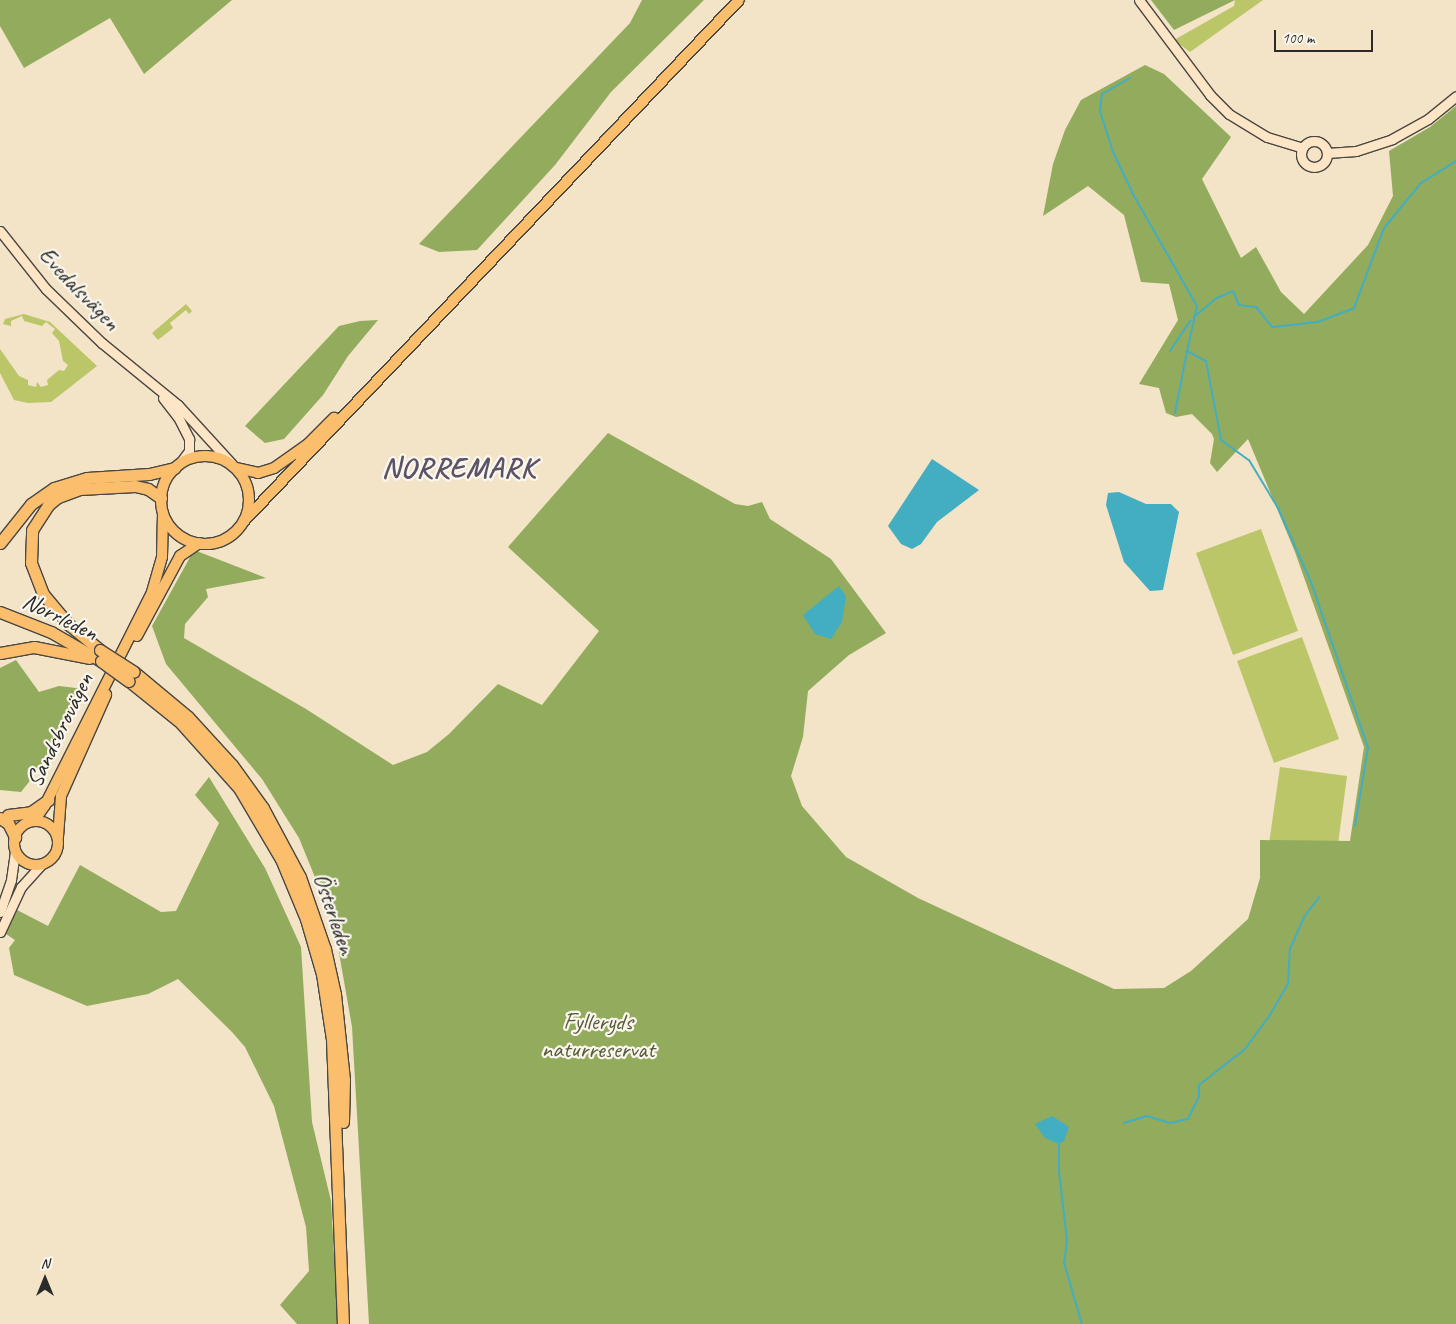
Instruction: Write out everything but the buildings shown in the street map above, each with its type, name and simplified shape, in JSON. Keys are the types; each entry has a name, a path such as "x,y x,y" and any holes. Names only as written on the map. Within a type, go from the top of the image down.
{"highway":[{"path":"0,544 31,504 54,488 86,478 149,474 177,466"},
{"path":"101,656 69,625 43,594 31,563 32,530 48,505 58,496 80,489 136,486 148,489 161,498"},
{"name":"Norrleden","path":"0,606 101,656"},
{"name":"Norrleden","path":"0,612 50,632 101,656"},
{"path":"0,653 22,648 48,648 101,656"},
{"name":"Österleden","path":"101,656 131,676 199,728 246,784 290,855 315,916 332,979 343,1067 346,1243 342,1269 344,1324"},
{"path":"3,814 31,812 48,800"},
{"path":"3,814 32,822"},
{"path":"3,814 15,837"}],"main road":[{"path":"730,0 316,437 291,457 268,470 253,473 209,456 194,457 177,466 165,482 161,498 163,514 173,530 199,543 222,540 236,531 739,0"},
{"path":"234,466 246,482 250,497 245,520"},
{"name":"Sandsbrovägen","path":"32,822 48,800 152,592 162,557 163,514"},
{"name":"Sandsbrovägen","path":"58,837 61,796 105,696 176,562 184,551 199,543"},
{"path":"32,822 48,824 58,837 55,856 41,865 25,863 15,850 15,837 20,828 32,822"}],"street":[{"path":"1139,0 1210,95 1229,114 1267,137 1302,148"},
{"path":"1327,153 1356,151 1392,139 1428,119 1456,96"},
{"path":"1316,141 1322,144 1327,153 1324,164 1313,168 1301,159 1302,148 1307,142 1316,141"},
{"name":"Evedalsvägen","path":"0,232 46,289 91,334 178,405 234,466"},
{"name":"Evedalsvägen","path":"134,370 165,400 186,431 189,450 177,466"},
{"path":"0,912 11,880 15,850"},
{"path":"0,932 21,887 41,865"}],"green space":[{"path":"0,0 232,0 144,74 110,18 24,68 0,26"},
{"path":"642,0 704,0 611,92 555,165 477,250 439,252 419,244 630,23"},
{"path":"1151,0 1235,0 1174,30"},
{"path":"1235,0 1263,0 1190,52 1174,40 1234,6"},
{"name":"Fylleryds naturreservat","path":"1145,65 1164,74 1231,137 1202,179 1241,258 1256,247 1281,292 1304,314 1368,245 1393,196 1389,151 1430,127 1456,106 1456,1324 369,1324 352,1027 334,924 299,838 262,779 166,664 152,626 194,550 266,578 206,589 208,597 185,624 184,638 306,709 393,765 427,752 449,734 498,684 542,705 599,631 508,547 608,433 735,504 748,506 762,502 770,519 831,559 886,633 849,655 808,691 803,737 791,776 802,806 846,857 918,898 1114,989 1164,988 1191,971 1248,919 1260,878 1260,840 1350,841 1364,747 1295,552 1248,439 1217,472 1210,463 1214,439 1212,434 1192,414 1176,417 1166,413 1159,388 1139,384 1178,320 1169,284 1141,282 1124,215 1088,186 1043,216 1053,164 1065,130 1081,100"},
{"path":"186,304 192,311 189,314 186,310 170,323 173,328 158,340 152,333"},
{"path":"24,314 50,322 97,366 51,402 28,403 14,400 0,373 0,349 19,376 28,380 28,385 36,387 37,382 41,387 48,385 47,380 59,370 64,371 68,365 63,361 59,341 52,333 55,329 46,322 42,326 24,321 22,316 11,321 11,326 3,324 5,319"},
{"path":"378,320 348,356 323,395 284,439 265,443 245,426 339,326 360,321"},
{"path":"1261,529 1298,631 1233,655 1196,553"},
{"path":"1302,637 1339,739 1274,763 1237,661"},
{"path":"16,660 39,692 59,686 84,689 72,705 40,768 21,792 0,790 0,668"},
{"path":"1280,767 1347,776 1333,882 1265,872"},
{"path":"209,777 265,868 301,947 312,1122 331,1201 338,1324 297,1324 280,1305 309,1271 306,1227 274,1106 245,1047 232,1032 178,979 148,994 87,1006 14,975 9,948 15,940 6,934 17,910 48,926 80,865 161,912 176,911 219,823 195,795"}],"water":[{"path":"932,459 979,490 937,522 921,544 912,549 901,544 888,526"},
{"path":"1119,492 1146,504 1171,504 1179,512 1163,590 1150,591 1124,562 1106,505 1108,493"},
{"path":"839,586 846,596 842,622 831,639 815,634 803,615"},
{"path":"1052,1116 1069,1127 1064,1141 1059,1144 1045,1138 1035,1124"}],"waterway":[{"path":"1130,78 1102,94 1100,111 1113,152 1134,196 1197,306 1187,351 1206,361 1221,440 1249,460 1278,508 1311,582 1368,748 1355,826"},
{"path":"1194,317 1217,298 1233,291 1239,305 1256,307 1272,327 1318,322 1354,308 1384,228 1421,183 1456,161"},
{"path":"1170,351 1191,320"},
{"path":"1175,413 1187,351"},
{"path":"1124,1123 1147,1116 1170,1123 1188,1119 1199,1096 1199,1085 1245,1049 1270,1015 1288,984 1290,949 1304,917 1319,897"},
{"path":"1059,1144 1059,1171 1067,1240 1064,1263 1082,1324"}],"district":[{"name":"NORREMARK","path":"459,468"}]}
